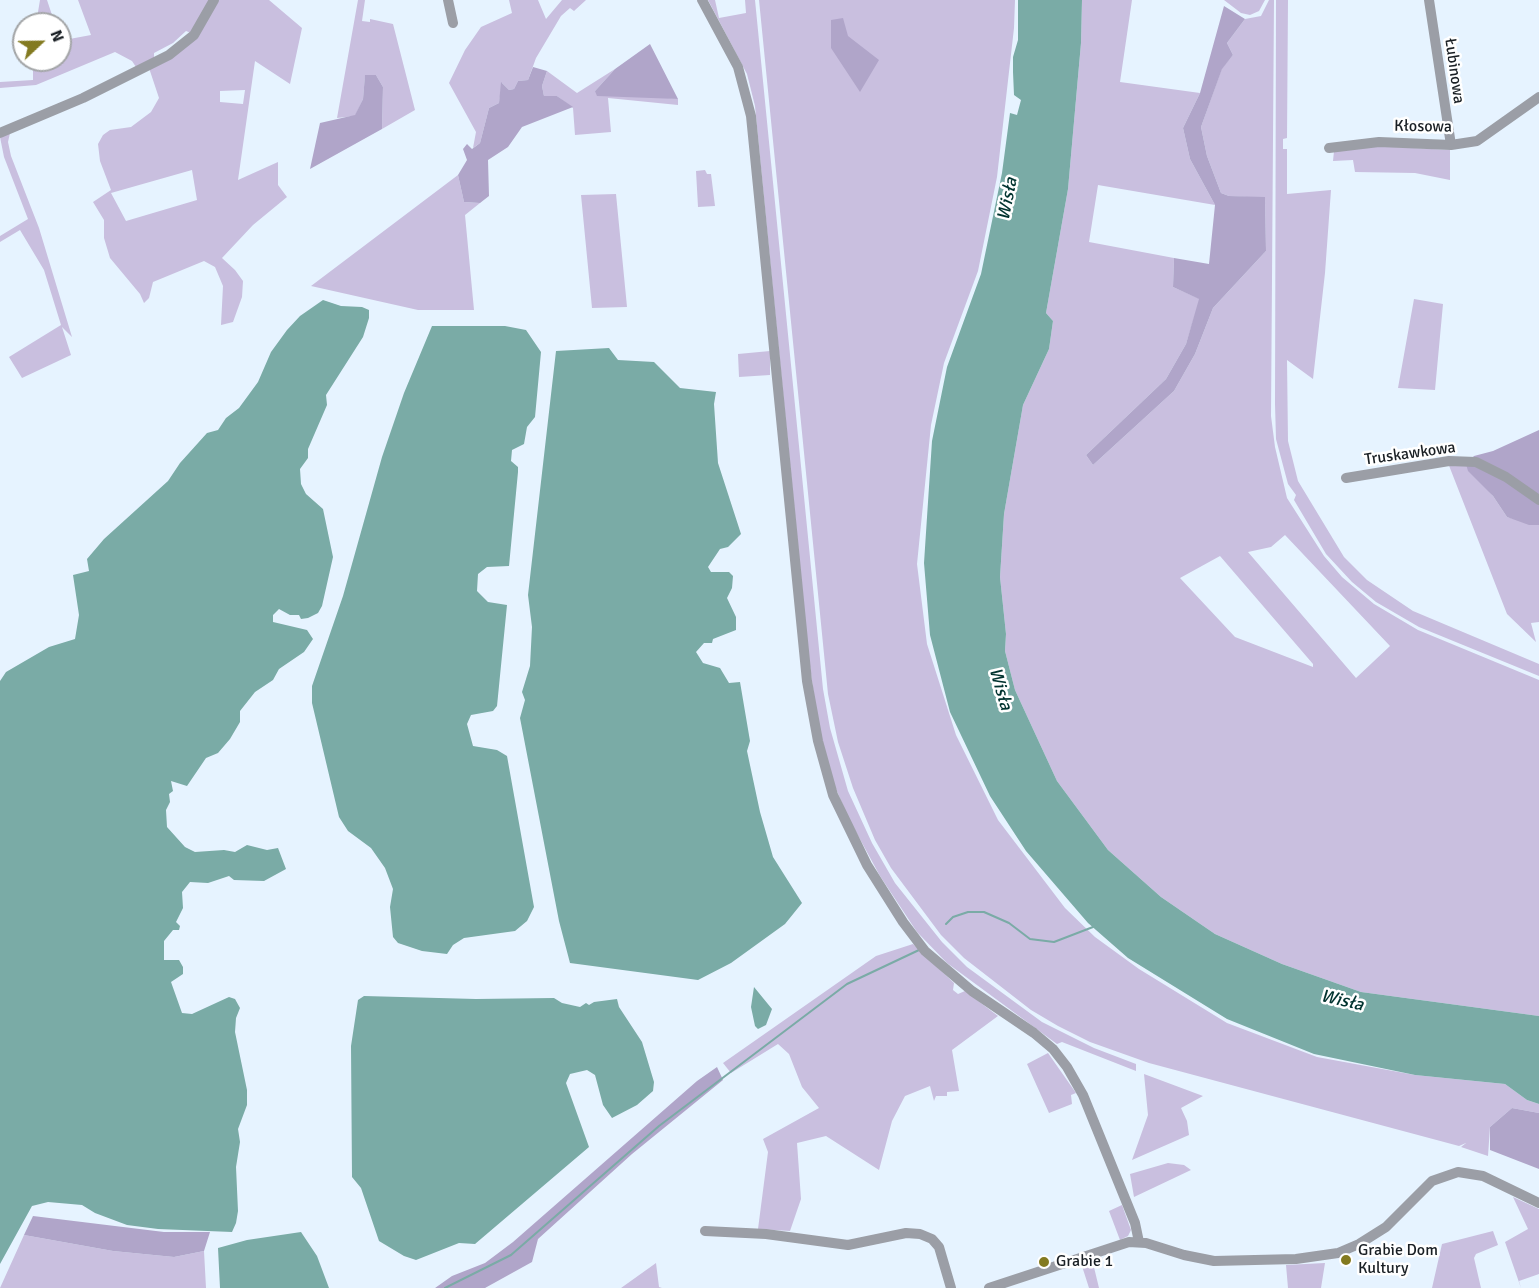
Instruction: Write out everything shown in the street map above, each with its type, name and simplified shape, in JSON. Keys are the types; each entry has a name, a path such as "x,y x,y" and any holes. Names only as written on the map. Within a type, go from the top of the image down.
{"street":[{"path":"0,133 82,98 169,55 194,35 214,0"},
{"path":"448,0 453,23"},
{"path":"702,0 738,67 751,116 807,681 818,741 833,795 867,865 903,922 925,951 967,987 1034,1033 1053,1050 1071,1072 1135,1223 1139,1242"},
{"name":"Łubinowa","path":"1429,0 1451,145"},
{"name":"Kłosowa","path":"1329,148 1405,141 1451,145 1477,141 1539,96"},
{"name":"Truskawkowa","path":"1346,478 1449,460 1476,462 1506,477 1539,500"},
{"path":"989,1288 1125,1243 1139,1242 1214,1261 1296,1259 1330,1255 1365,1241 1386,1227 1432,1181 1458,1172 1483,1176 1539,1203"},
{"path":"705,1231 775,1234 848,1245 906,1233 920,1234 932,1239 939,1247 951,1288"}],"shaded area":[{"path":"40,0 47,0 51,12 38,12"},
{"path":"78,0 210,0 191,33 186,31 173,43 154,53 154,59 136,67 132,61 115,52 72,70 72,39 91,35"},
{"path":"217,0 269,0 302,28 290,84 255,61 238,180 278,162 278,185 287,197 253,225 222,258 243,281 242,297 233,322 221,325 223,286 215,267 204,261 153,282 149,298 144,303 140,294 110,258 104,238 104,220 93,202 111,190 100,161 98,144 103,135 110,130 131,127 151,112 159,98 149,68 173,56","holes":["245,90 243,104 220,102 220,91","192,170 197,200 126,221 111,193"]},
{"path":"358,0 365,0 362,21 370,22 370,19 393,24 415,110 382,129 383,87 376,75 365,76 363,99 355,116 337,118"},
{"path":"509,0 538,0 546,19 562,0 586,0 574,11 570,8 561,16 536,58 528,80 518,81 514,89 509,90 502,83 499,103 489,108 480,143 473,148 476,132 449,83 465,50 481,27 512,13"},
{"path":"708,0 715,0 719,18 746,13 745,0 755,0 823,689 830,728 848,791 872,843 895,883 942,942 967,967 1042,1022 1094,1048 1136,1064 1136,1071 1062,1042 1057,1044 947,963 917,932 880,876 848,817 831,777 818,725 809,659 755,106 747,74"},
{"path":"759,0 1015,0 1014,28 997,177 978,271 944,363 931,425 917,564 927,644 956,735 998,820 1065,908 1095,937 1139,969 1227,1023 1317,1057 1415,1075 1505,1084 1527,1100 1539,1104 1539,1113 1512,1108 1490,1127 1488,1156 1461,1147 1466,1143 1459,1146 1149,1063 1090,1042 1031,1010 964,958 941,935 891,868 875,840 853,788 838,742 828,694"},
{"path":"1082,0 1132,0 1120,82 1200,93 1183,128 1190,159 1215,205 1098,185 1089,242 1174,258 1173,287 1200,299 1186,344 1166,379 1086,455 1093,465 1174,391 1195,354 1213,308 1266,251 1265,198 1229,196 1221,193 1207,156 1201,127 1222,68 1233,55 1227,43 1245,19 1261,16 1269,0 1274,0 1271,416 1275,447 1287,498 1324,556 1342,577 1374,604 1418,630 1539,680 1539,1016 1361,992 1282,964 1215,934 1161,897 1108,850 1057,781 1015,690 1005,651 1006,634 1000,577 1004,514 1023,405 1049,349 1053,321 1046,313 1068,189 1081,43","holes":["1285,535 1390,646 1356,678 1248,552 1271,547","1220,556 1313,664 1313,667 1235,637 1180,578"]},
{"path":"1224,0 1265,0 1259,11 1250,15 1241,13"},
{"path":"1276,0 1288,0 1287,138 1283,139 1283,149 1287,149 1287,194 1331,190 1325,273 1313,379 1287,360 1288,441 1298,481 1344,557 1367,580 1413,611 1539,664 1539,676 1419,627 1376,602 1352,582 1326,554 1294,500 1296,495 1288,484 1276,439"},
{"path":"1224,6 1245,19 1227,43 1233,55 1222,69 1201,127 1207,156 1221,193 1229,196 1265,197 1266,251 1213,308 1195,354 1174,391 1093,465 1086,455 1166,379 1186,344 1199,299 1173,287 1174,258 1209,264 1215,205 1190,159 1183,128 1200,93"},
{"path":"843,18 848,36 879,60 860,92 831,48 831,20"},
{"path":"650,44 678,99 597,96 595,91 615,69"},
{"path":"533,67 547,71 542,86 544,96 557,96 573,107 522,127 508,147 488,160 489,196 480,203 464,202 458,175 467,160 463,149 467,144 472,149 480,143 489,108 499,103 501,82 509,90 514,89 518,81 528,80"},
{"path":"615,69 595,91 678,99 678,105 608,98 611,132 575,135 573,108 557,96 544,96 542,86 547,71 577,93"},
{"path":"33,72 67,72 36,85 0,88 0,82 33,80"},
{"path":"365,75 376,75 383,87 382,129 310,169 320,123 355,115 363,99"},
{"path":"10,133 8,142 11,156 39,228 72,337 62,327 71,355 22,378 9,357 61,325 44,270 20,230 0,242 0,236 28,219 4,157 0,137"},
{"path":"1378,146 1450,150 1450,180 1415,173 1355,172 1353,160 1333,161 1334,151"},
{"path":"705,170 707,174 711,174 715,206 698,207 696,171"},
{"path":"458,175 464,202 480,203 465,215 474,310 418,310 311,286"},
{"path":"616,194 627,307 592,308 581,195"},
{"path":"1414,299 1443,304 1435,390 1398,388"},
{"path":"770,351 770,375 739,377 738,354"},
{"path":"1539,430 1539,525 1529,525 1507,517 1493,496 1468,471 1466,464 1474,456 1493,451"},
{"path":"1448,463 1466,464 1507,517 1539,525 1539,622 1531,623 1536,642 1507,614"},
{"path":"913,944 954,983 953,990 958,994 965,991 998,1016 952,1050 959,1091 947,1092 947,1096 936,1096 934,1101 930,1086 905,1096 892,1121 879,1170 826,1136 797,1143 801,1199 790,1231 758,1229 768,1152 763,1139 819,1108 802,1087 789,1054 778,1044 731,1073 723,1063 876,956"},
{"path":"1048,1053 1076,1093 1071,1095 1072,1104 1049,1113 1027,1064"},
{"path":"717,1067 723,1080 632,1154 538,1239 532,1262 485,1288 435,1288 452,1276 485,1263 513,1242 697,1081"},
{"path":"1144,1074 1203,1096 1181,1108 1187,1121 1189,1135 1132,1160 1148,1115"},
{"path":"1512,1108 1539,1113 1539,1169 1490,1150 1490,1127"},
{"path":"1168,1163 1184,1165 1191,1170 1134,1197 1130,1174"},
{"path":"1513,1197 1539,1209 1539,1274 1519,1281 1521,1288 1505,1242 1528,1229"},
{"path":"1122,1205 1131,1230 1128,1236 1120,1240 1109,1211"},
{"path":"33,1216 164,1232 210,1232 204,1251 174,1257 113,1251 24,1235"},
{"path":"1493,1231 1498,1245 1476,1254 1474,1258 1481,1288 1432,1288 1442,1244"},
{"path":"24,1235 113,1251 174,1257 204,1251 206,1288 0,1288"},
{"path":"1092,1259 1099,1288 1089,1288 1081,1263"},
{"path":"656,1263 659,1287 662,1288 621,1288"},
{"path":"1325,1263 1321,1288 1288,1288 1286,1265"}],"water":[{"name":"Wisła","path":"1018,0 1082,0 1081,43 1068,189 1046,313 1053,321 1049,349 1023,405 1004,514 1000,577 1006,634 1005,651 1015,690 1057,781 1108,850 1161,897 1215,934 1282,964 1361,992 1539,1016 1539,1104 1527,1100 1505,1084 1415,1075 1314,1054 1227,1019 1128,958 1088,923 1026,851 990,796 950,712 930,635 924,563 932,441 947,367 981,274 1002,173 1010,113 1017,115 1021,100 1014,95 1013,72 1013,57 1018,40"},
{"path":"323,300 341,306 362,307 369,310 369,318 363,337 326,395 327,405 308,449 308,458 300,469 301,484 306,494 323,509 333,557 322,606 318,613 308,618 301,619 299,615 290,615 279,609 273,615 273,622 307,630 313,639 304,652 279,669 273,680 255,692 240,711 240,722 230,739 218,753 206,758 187,786 171,781 173,791 169,794 170,802 166,810 167,827 185,847 195,852 224,850 235,852 247,845 267,850 278,848 286,869 264,881 234,880 229,876 208,883 190,882 182,892 183,908 176,922 180,926 179,930 173,930 164,941 164,960 179,960 183,967 183,974 171,982 182,1013 192,1014 229,997 235,999 240,1008 236,1018 235,1032 247,1090 247,1105 238,1129 240,1142 236,1167 238,1211 236,1223 232,1232 158,1229 127,1225 95,1213 82,1205 48,1202 32,1206 0,1264 0,681 6,672 49,647 75,639 79,615 73,575 89,571 87,559 104,539 168,481 180,463 207,433 218,430 226,418 239,408 258,382 271,352 287,330 300,316"},
{"path":"432,326 505,326 526,330 541,352 535,417 527,427 524,444 512,450 511,461 518,467 518,472 509,566 487,567 478,574 477,591 488,602 507,605 497,706 493,711 471,715 467,724 473,746 497,750 507,756 534,907 527,921 515,931 464,938 453,945 447,954 422,951 398,943 393,937 390,907 393,889 385,868 371,848 348,831 339,817 312,703 312,686 343,596 382,457 404,393"},
{"path":"609,348 618,360 654,362 680,388 716,392 714,404 718,463 741,534 728,547 720,549 708,567 711,572 729,572 733,576 732,588 727,598 736,617 736,630 713,639 712,643 704,643 696,652 703,663 720,668 729,683 740,682 750,741 747,751 760,812 773,857 802,903 785,924 731,963 698,980 570,963 559,921 520,718 525,700 522,692 530,666 532,627 528,595 556,351"},
{"path":"754,987 772,1009 766,1025 758,1029 755,1026 751,1007"},
{"path":"364,996 476,999 554,998 562,1003 580,1007 586,1003 589,1005 594,1002 617,999 619,1007 642,1042 654,1082 653,1091 637,1105 612,1118 603,1105 595,1075 587,1070 570,1074 566,1083 589,1147 475,1244 459,1243 416,1260 404,1256 379,1241 361,1188 352,1177 351,1046 358,1000"},
{"path":"301,1232 317,1256 329,1288 220,1288 218,1248 247,1240"}],"waterway":[{"path":"946,924 953,917 968,912 984,912 1009,923 1030,939 1054,942 1093,927"},
{"path":"445,1288 511,1255 659,1126 847,984 919,950"}],"place":[{"name":"Grabie Dom Kultury","path":"1346,1260"},
{"name":"Grabie 1","path":"1044,1262"}]}
